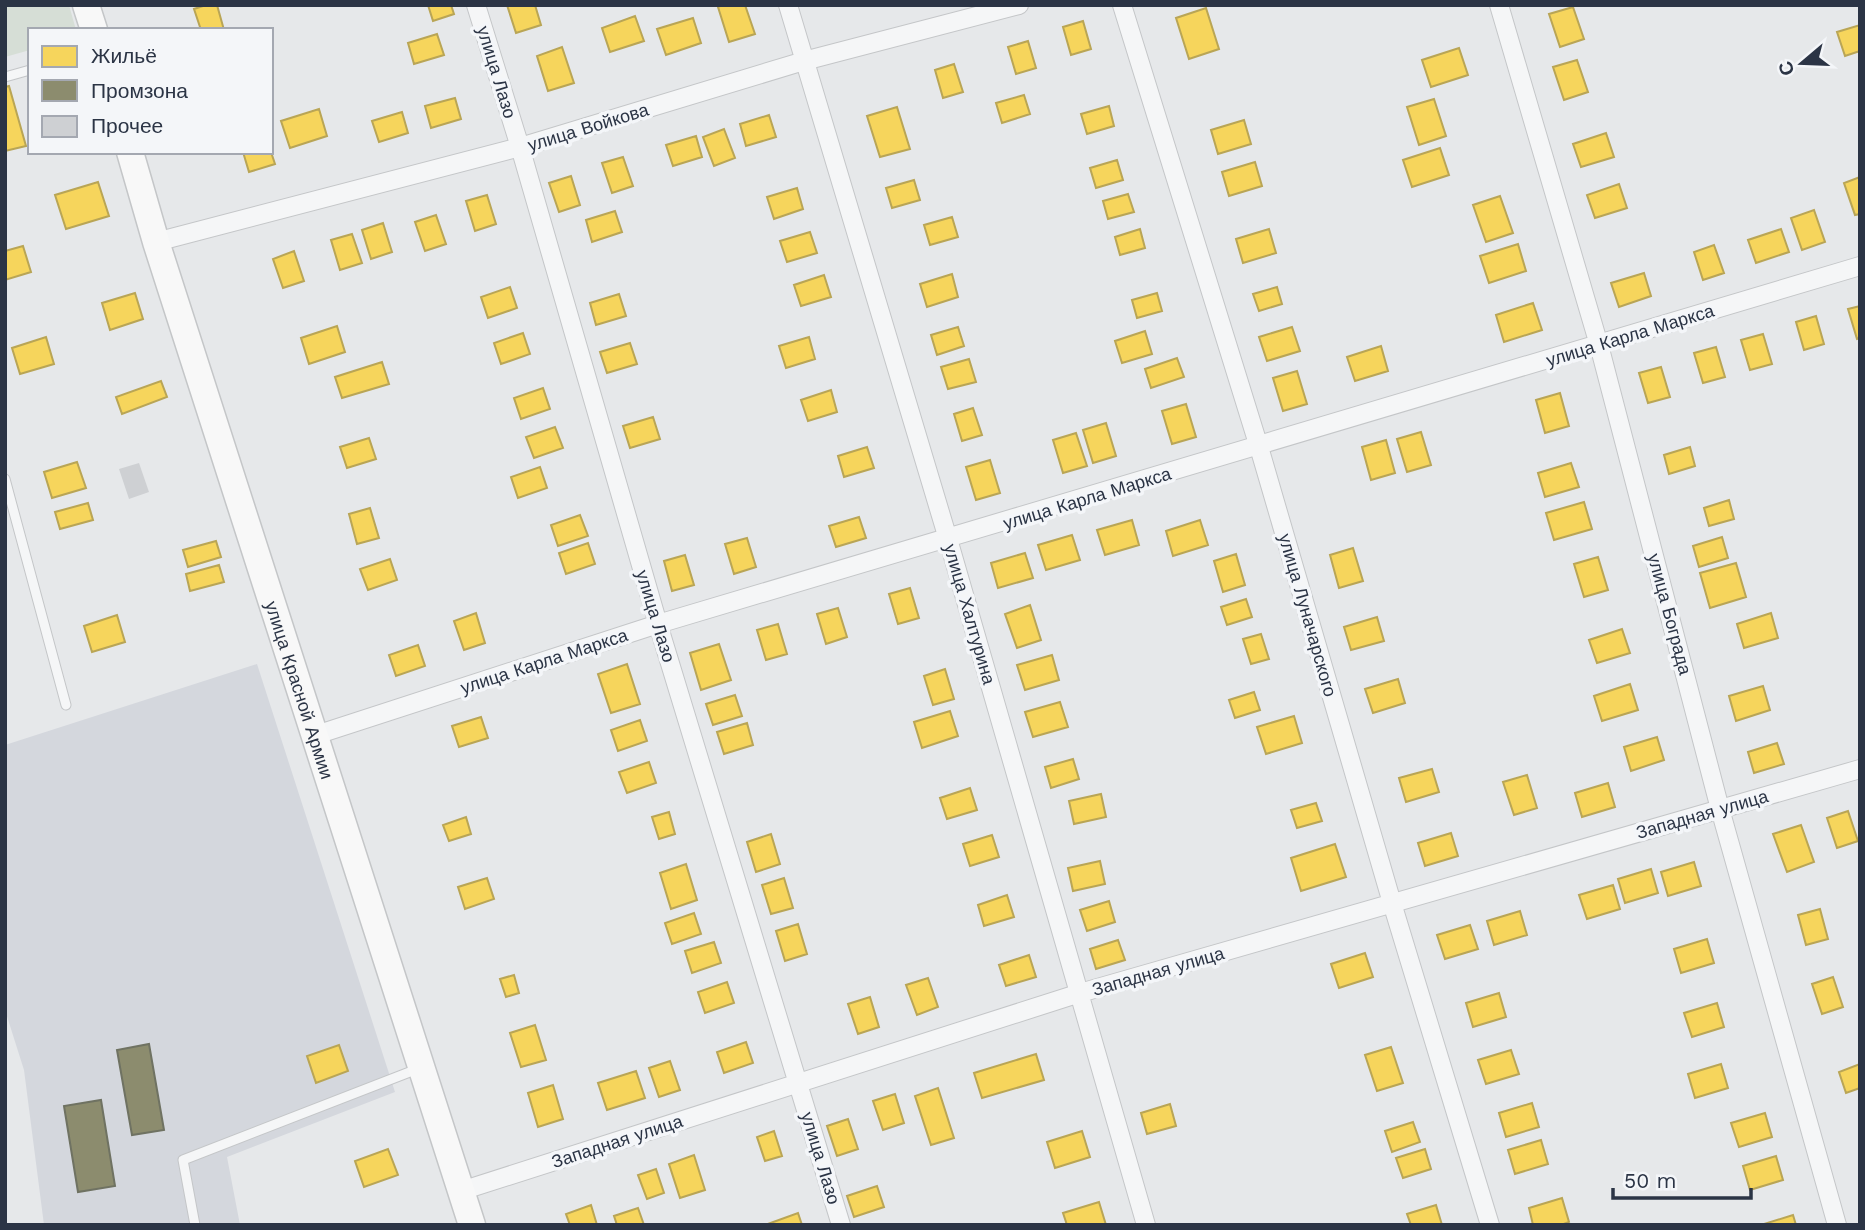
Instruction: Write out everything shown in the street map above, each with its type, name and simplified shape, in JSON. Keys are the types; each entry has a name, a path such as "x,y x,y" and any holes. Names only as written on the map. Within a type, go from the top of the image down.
{"street":[{"path":"86,5 93,28"},
{"name":"улица Лазо","path":"476,5 520,147 658,624 841,1225"},
{"name":"улица Халтурина","path":"788,5 948,539 1146,1225"},
{"name":"улица Войкова","path":"156,242 520,147 804,61 1019,5"},
{"name":"улица Луначарского","path":"1122,5 1259,447 1392,903 1490,1225"},
{"name":"улица Бограда","path":"1499,5 1599,345 1720,808 1837,1225"},
{"name":"улица Красной Армии","path":"131,154 156,242 472,1225"},
{"name":"улица Карла Маркса","path":"316,735 658,624 1860,267"},
{"name":"Западная улица","path":"461,1191 1080,993 1860,769"}],"lane":[{"path":"5,77 28,71"},
{"path":"5,479 66,705"},
{"path":"195,1225 183,1160 422,1068"}],"shaded area":[{"path":"5,5 69,5 75,28 28,28 28,51 5,57"},
{"path":"257,664 395,1092 227,1157 240,1225 44,1225 24,1070 5,1010 5,745"}],"building: Жильё":[{"path":"217,5 223,28 200,28 194,9"},
{"path":"428,5 451,5 454,14 433,21"},
{"path":"507,5 535,5 541,25 516,33"},
{"path":"745,5 755,34 729,42 718,7"},
{"path":"1573,7 1584,39 1560,47 1549,14"},
{"path":"1206,8 1219,49 1189,59 1176,18"},
{"path":"635,16 644,41 610,52 602,28"},
{"path":"693,18 701,43 666,55 657,29"},
{"path":"1083,21 1091,49 1071,55 1063,27"},
{"path":"1860,25 1860,51 1845,56 1837,32"},
{"path":"437,34 444,55 414,64 408,43"},
{"path":"1028,41 1036,68 1016,74 1008,47"},
{"path":"562,47 574,83 548,91 537,56"},
{"path":"1459,48 1468,75 1431,87 1422,60"},
{"path":"1577,60 1588,92 1564,100 1553,67"},
{"path":"954,64 963,92 943,98 935,70"},
{"path":"9,86 26,146 5,151 5,87"},
{"path":"1024,95 1030,114 1002,123 996,103"},
{"path":"455,98 461,119 431,128 425,106"},
{"path":"1434,99 1446,136 1419,145 1407,107"},
{"path":"1109,106 1114,126 1087,134 1081,114"},
{"path":"897,107 910,149 880,157 867,116"},
{"path":"319,109 327,136 290,148 281,121"},
{"path":"402,112 408,133 379,142 372,121"},
{"path":"769,115 776,137 746,146 740,124"},
{"path":"1244,120 1251,144 1218,154 1211,130"},
{"path":"724,129 735,158 714,166 703,137"},
{"path":"1606,133 1614,157 1581,167 1573,144"},
{"path":"696,136 702,157 673,166 666,145"},
{"path":"1440,148 1449,175 1412,187 1403,160"},
{"path":"244,154 272,154 275,164 249,172"},
{"path":"623,157 633,186 612,193 602,163"},
{"path":"1117,160 1123,180 1096,188 1090,168"},
{"path":"1255,162 1262,186 1229,196 1222,172"},
{"path":"571,176 580,205 559,212 549,183"},
{"path":"1860,177 1860,214 1855,215 1844,183"},
{"path":"914,180 920,200 892,208 886,188"},
{"path":"98,182 109,216 66,229 55,195"},
{"path":"1619,184 1627,208 1595,218 1587,195"},
{"path":"797,188 803,209 774,219 767,197"},
{"path":"1128,194 1134,212 1108,219 1103,201"},
{"path":"487,195 496,224 475,231 466,201"},
{"path":"1500,196 1513,233 1486,242 1473,205"},
{"path":"1814,210 1825,242 1802,250 1791,218"},
{"path":"615,211 622,232 592,242 586,220"},
{"path":"436,215 446,244 425,251 415,222"},
{"path":"952,217 958,237 930,245 924,225"},
{"path":"383,223 392,252 371,259 362,230"},
{"path":"1140,229 1145,248 1120,255 1115,237"},
{"path":"1269,229 1276,253 1243,263 1236,239"},
{"path":"1781,229 1789,252 1756,263 1748,240"},
{"path":"810,232 817,253 787,262 780,241"},
{"path":"352,234 362,263 340,270 331,240"},
{"path":"1518,244 1526,271 1489,283 1480,256"},
{"path":"1714,245 1724,273 1703,280 1694,252"},
{"path":"23,246 31,272 5,280 5,251"},
{"path":"294,251 304,281 283,288 273,259"},
{"path":"1644,273 1651,296 1619,307 1611,283"},
{"path":"952,274 958,297 927,307 920,284"},
{"path":"824,275 831,297 801,306 794,285"},
{"path":"510,287 517,308 488,318 481,297"},
{"path":"1277,287 1282,304 1259,311 1253,294"},
{"path":"135,293 143,319 110,330 102,303"},
{"path":"1157,293 1162,311 1137,318 1132,300"},
{"path":"619,294 626,316 596,325 590,303"},
{"path":"1533,303 1542,330 1504,342 1496,315"},
{"path":"1860,306 1860,338 1857,339 1848,309"},
{"path":"1816,316 1824,344 1804,350 1796,322"},
{"path":"337,326 345,352 309,364 301,338"},
{"path":"958,327 964,346 937,355 931,335"},
{"path":"1292,327 1300,351 1267,361 1259,337"},
{"path":"1145,331 1152,354 1122,363 1115,341"},
{"path":"523,333 530,354 501,364 494,343"},
{"path":"1763,334 1772,364 1750,370 1741,340"},
{"path":"46,337 54,364 20,374 12,348"},
{"path":"809,337 815,359 786,368 779,346"},
{"path":"630,343 637,364 607,373 600,352"},
{"path":"1381,346 1388,371 1355,381 1347,357"},
{"path":"1716,347 1725,377 1703,383 1694,353"},
{"path":"1177,358 1184,377 1151,388 1145,369"},
{"path":"969,359 976,382 948,389 941,367"},
{"path":"382,362 389,384 342,398 335,377"},
{"path":"1661,367 1670,397 1648,403 1639,373"},
{"path":"1297,371 1307,404 1283,411 1273,378"},
{"path":"161,381 167,397 122,414 116,397"},
{"path":"543,388 550,409 521,419 514,398"},
{"path":"831,390 837,412 808,421 801,400"},
{"path":"1560,393 1569,426 1545,433 1536,400"},
{"path":"1186,404 1196,437 1172,444 1162,411"},
{"path":"973,408 982,435 962,441 954,414"},
{"path":"653,417 660,439 630,448 623,426"},
{"path":"1106,423 1116,456 1093,463 1083,430"},
{"path":"555,427 563,448 534,458 526,437"},
{"path":"1421,432 1431,465 1407,472 1397,439"},
{"path":"1076,433 1087,466 1063,473 1053,440"},
{"path":"369,438 376,459 347,468 340,447"},
{"path":"1386,440 1395,473 1371,480 1362,447"},
{"path":"867,447 874,468 844,477 838,456"},
{"path":"1690,447 1695,466 1669,474 1664,455"},
{"path":"990,460 1000,493 976,500 966,467"},
{"path":"77,462 86,488 52,498 44,472"},
{"path":"1571,463 1579,487 1545,497 1538,473"},
{"path":"540,467 547,488 518,498 511,477"},
{"path":"1729,500 1734,519 1709,526 1704,508"},
{"path":"1584,502 1592,529 1554,540 1546,513"},
{"path":"88,503 93,520 60,529 55,512"},
{"path":"370,508 379,538 357,544 349,514"},
{"path":"580,515 588,536 558,546 551,525"},
{"path":"859,517 866,538 836,547 829,526"},
{"path":"1132,520 1139,545 1105,555 1097,530"},
{"path":"1200,520 1208,545 1173,556 1166,531"},
{"path":"1072,535 1080,560 1046,570 1038,545"},
{"path":"1722,537 1728,558 1699,567 1693,546"},
{"path":"747,538 756,567 734,574 725,544"},
{"path":"216,541 221,557 188,567 183,550"},
{"path":"588,543 595,564 566,574 559,553"},
{"path":"1353,548 1363,581 1339,588 1330,555"},
{"path":"1025,553 1033,578 998,588 991,563"},
{"path":"1236,554 1245,585 1223,592 1214,561"},
{"path":"685,555 694,585 672,591 664,561"},
{"path":"1598,557 1608,590 1584,597 1574,564"},
{"path":"390,559 397,580 368,590 360,569"},
{"path":"1736,563 1746,597 1710,608 1700,573"},
{"path":"219,565 224,582 190,591 186,574"},
{"path":"910,588 919,618 898,624 889,594"},
{"path":"1246,599 1252,617 1227,625 1221,607"},
{"path":"1030,605 1041,640 1017,648 1005,614"},
{"path":"838,608 847,637 826,644 817,614"},
{"path":"476,613 485,643 464,650 454,621"},
{"path":"1771,613 1778,638 1744,648 1737,624"},
{"path":"117,615 125,642 92,652 84,626"},
{"path":"1377,617 1384,641 1351,650 1344,627"},
{"path":"778,624 787,654 766,660 757,630"},
{"path":"1622,629 1630,653 1597,663 1589,640"},
{"path":"1261,634 1269,659 1251,664 1243,639"},
{"path":"719,644 731,680 701,690 690,653"},
{"path":"418,645 425,666 396,676 389,655"},
{"path":"1052,655 1059,680 1025,690 1017,665"},
{"path":"627,664 640,704 611,713 598,674"},
{"path":"945,669 954,699 933,705 924,676"},
{"path":"1398,679 1405,703 1373,713 1365,689"},
{"path":"1630,684 1638,710 1602,721 1594,696"},
{"path":"1763,686 1770,710 1736,721 1729,696"},
{"path":"1254,692 1260,710 1235,718 1229,700"},
{"path":"735,695 742,716 713,725 706,704"},
{"path":"1060,702 1068,727 1033,737 1025,712"},
{"path":"950,711 958,736 922,748 914,722"},
{"path":"1294,716 1302,743 1266,754 1257,727"},
{"path":"481,717 488,738 459,747 452,726"},
{"path":"640,720 647,741 618,751 611,730"},
{"path":"747,723 753,745 724,754 717,732"},
{"path":"1657,737 1664,760 1631,771 1624,747"},
{"path":"1777,743 1784,764 1754,773 1748,752"},
{"path":"1073,759 1079,779 1051,788 1045,767"},
{"path":"649,762 656,783 627,793 619,772"},
{"path":"1432,769 1439,792 1406,802 1399,778"},
{"path":"1527,775 1537,808 1514,815 1503,782"},
{"path":"1608,783 1615,807 1582,817 1575,793"},
{"path":"970,788 977,810 947,819 940,798"},
{"path":"1101,794 1106,817 1074,824 1069,801"},
{"path":"1316,803 1322,821 1297,828 1291,810"},
{"path":"1848,811 1858,841 1837,848 1827,818"},
{"path":"669,812 675,834 659,839 652,817"},
{"path":"466,817 471,834 449,841 443,825"},
{"path":"1801,825 1814,862 1787,872 1773,834"},
{"path":"1451,833 1458,856 1425,866 1418,843"},
{"path":"771,834 780,864 756,872 747,842"},
{"path":"992,835 999,857 970,866 963,844"},
{"path":"1335,844 1346,877 1301,891 1291,858"},
{"path":"1100,861 1105,884 1073,891 1068,868"},
{"path":"1694,862 1701,886 1668,896 1661,872"},
{"path":"686,864 697,900 671,909 660,873"},
{"path":"1651,869 1658,893 1625,903 1618,879"},
{"path":"487,878 494,899 465,909 458,887"},
{"path":"784,878 793,908 771,914 762,885"},
{"path":"1613,885 1620,909 1587,919 1579,895"},
{"path":"1007,895 1014,917 984,926 978,905"},
{"path":"1109,901 1115,922 1087,931 1080,910"},
{"path":"1820,909 1828,939 1806,945 1798,915"},
{"path":"1520,911 1527,935 1494,945 1487,921"},
{"path":"694,913 701,934 672,944 665,923"},
{"path":"798,924 807,954 785,961 776,931"},
{"path":"1470,925 1478,949 1445,959 1437,935"},
{"path":"1707,939 1714,963 1681,973 1674,949"},
{"path":"1118,940 1125,960 1096,969 1090,949"},
{"path":"714,942 721,963 692,973 685,951"},
{"path":"1365,953 1373,977 1339,988 1331,964"},
{"path":"1029,955 1036,977 1006,986 999,965"},
{"path":"514,975 519,993 506,997 500,979"},
{"path":"1833,977 1843,1007 1822,1014 1812,984"},
{"path":"928,978 938,1007 917,1015 906,985"},
{"path":"727,982 734,1003 705,1013 698,992"},
{"path":"1499,993 1506,1017 1473,1027 1466,1003"},
{"path":"870,997 879,1027 858,1034 848,1004"},
{"path":"1717,1003 1724,1027 1692,1037 1684,1013"},
{"path":"535,1025 546,1060 521,1067 510,1033"},
{"path":"746,1042 753,1063 724,1073 717,1052"},
{"path":"339,1045 348,1071 316,1083 307,1056"},
{"path":"1391,1047 1403,1083 1377,1091 1365,1055"},
{"path":"1511,1050 1519,1074 1486,1084 1478,1060"},
{"path":"1036,1054 1044,1080 982,1098 974,1073"},
{"path":"670,1061 680,1090 659,1097 649,1068"},
{"path":"1721,1064 1728,1088 1695,1098 1688,1074"},
{"path":"1860,1064 1860,1088 1846,1093 1839,1072"},
{"path":"636,1071 645,1098 607,1110 598,1083"},
{"path":"553,1085 563,1119 538,1127 528,1093"},
{"path":"938,1088 954,1138 931,1145 915,1096"},
{"path":"895,1094 904,1123 883,1130 873,1101"},
{"path":"1532,1103 1539,1127 1506,1137 1499,1113"},
{"path":"1170,1104 1176,1126 1147,1134 1141,1113"},
{"path":"1765,1113 1772,1137 1739,1147 1731,1123"},
{"path":"848,1119 858,1149 837,1156 827,1126"},
{"path":"1413,1122 1420,1142 1392,1152 1385,1131"},
{"path":"774,1131 782,1156 765,1161 757,1137"},
{"path":"1082,1131 1090,1157 1055,1168 1047,1142"},
{"path":"1541,1140 1548,1164 1515,1174 1508,1150"},
{"path":"388,1149 398,1175 364,1187 355,1161"},
{"path":"1425,1149 1431,1169 1403,1178 1396,1158"},
{"path":"694,1155 705,1190 680,1198 669,1164"},
{"path":"1776,1156 1783,1180 1750,1190 1743,1166"},
{"path":"656,1169 664,1193 647,1199 638,1175"},
{"path":"877,1186 884,1207 854,1217 847,1196"},
{"path":"1562,1198 1569,1222 1561,1225 1533,1225 1529,1208"},
{"path":"1099,1202 1106,1225 1067,1225 1063,1213"},
{"path":"591,1205 597,1225 570,1225 566,1214"},
{"path":"1436,1205 1442,1225 1411,1225 1407,1214"},
{"path":"638,1208 644,1225 617,1225 614,1216"},
{"path":"798,1213 802,1225 765,1225"},
{"path":"1793,1215 1796,1225 1761,1225"}],"building: Промзона":[{"path":"149,1044 164,1130 132,1135 117,1050"},
{"path":"101,1100 115,1186 78,1192 64,1106"}],"building: Прочее":[{"path":"139,463 149,492 129,499 119,469"}]}
